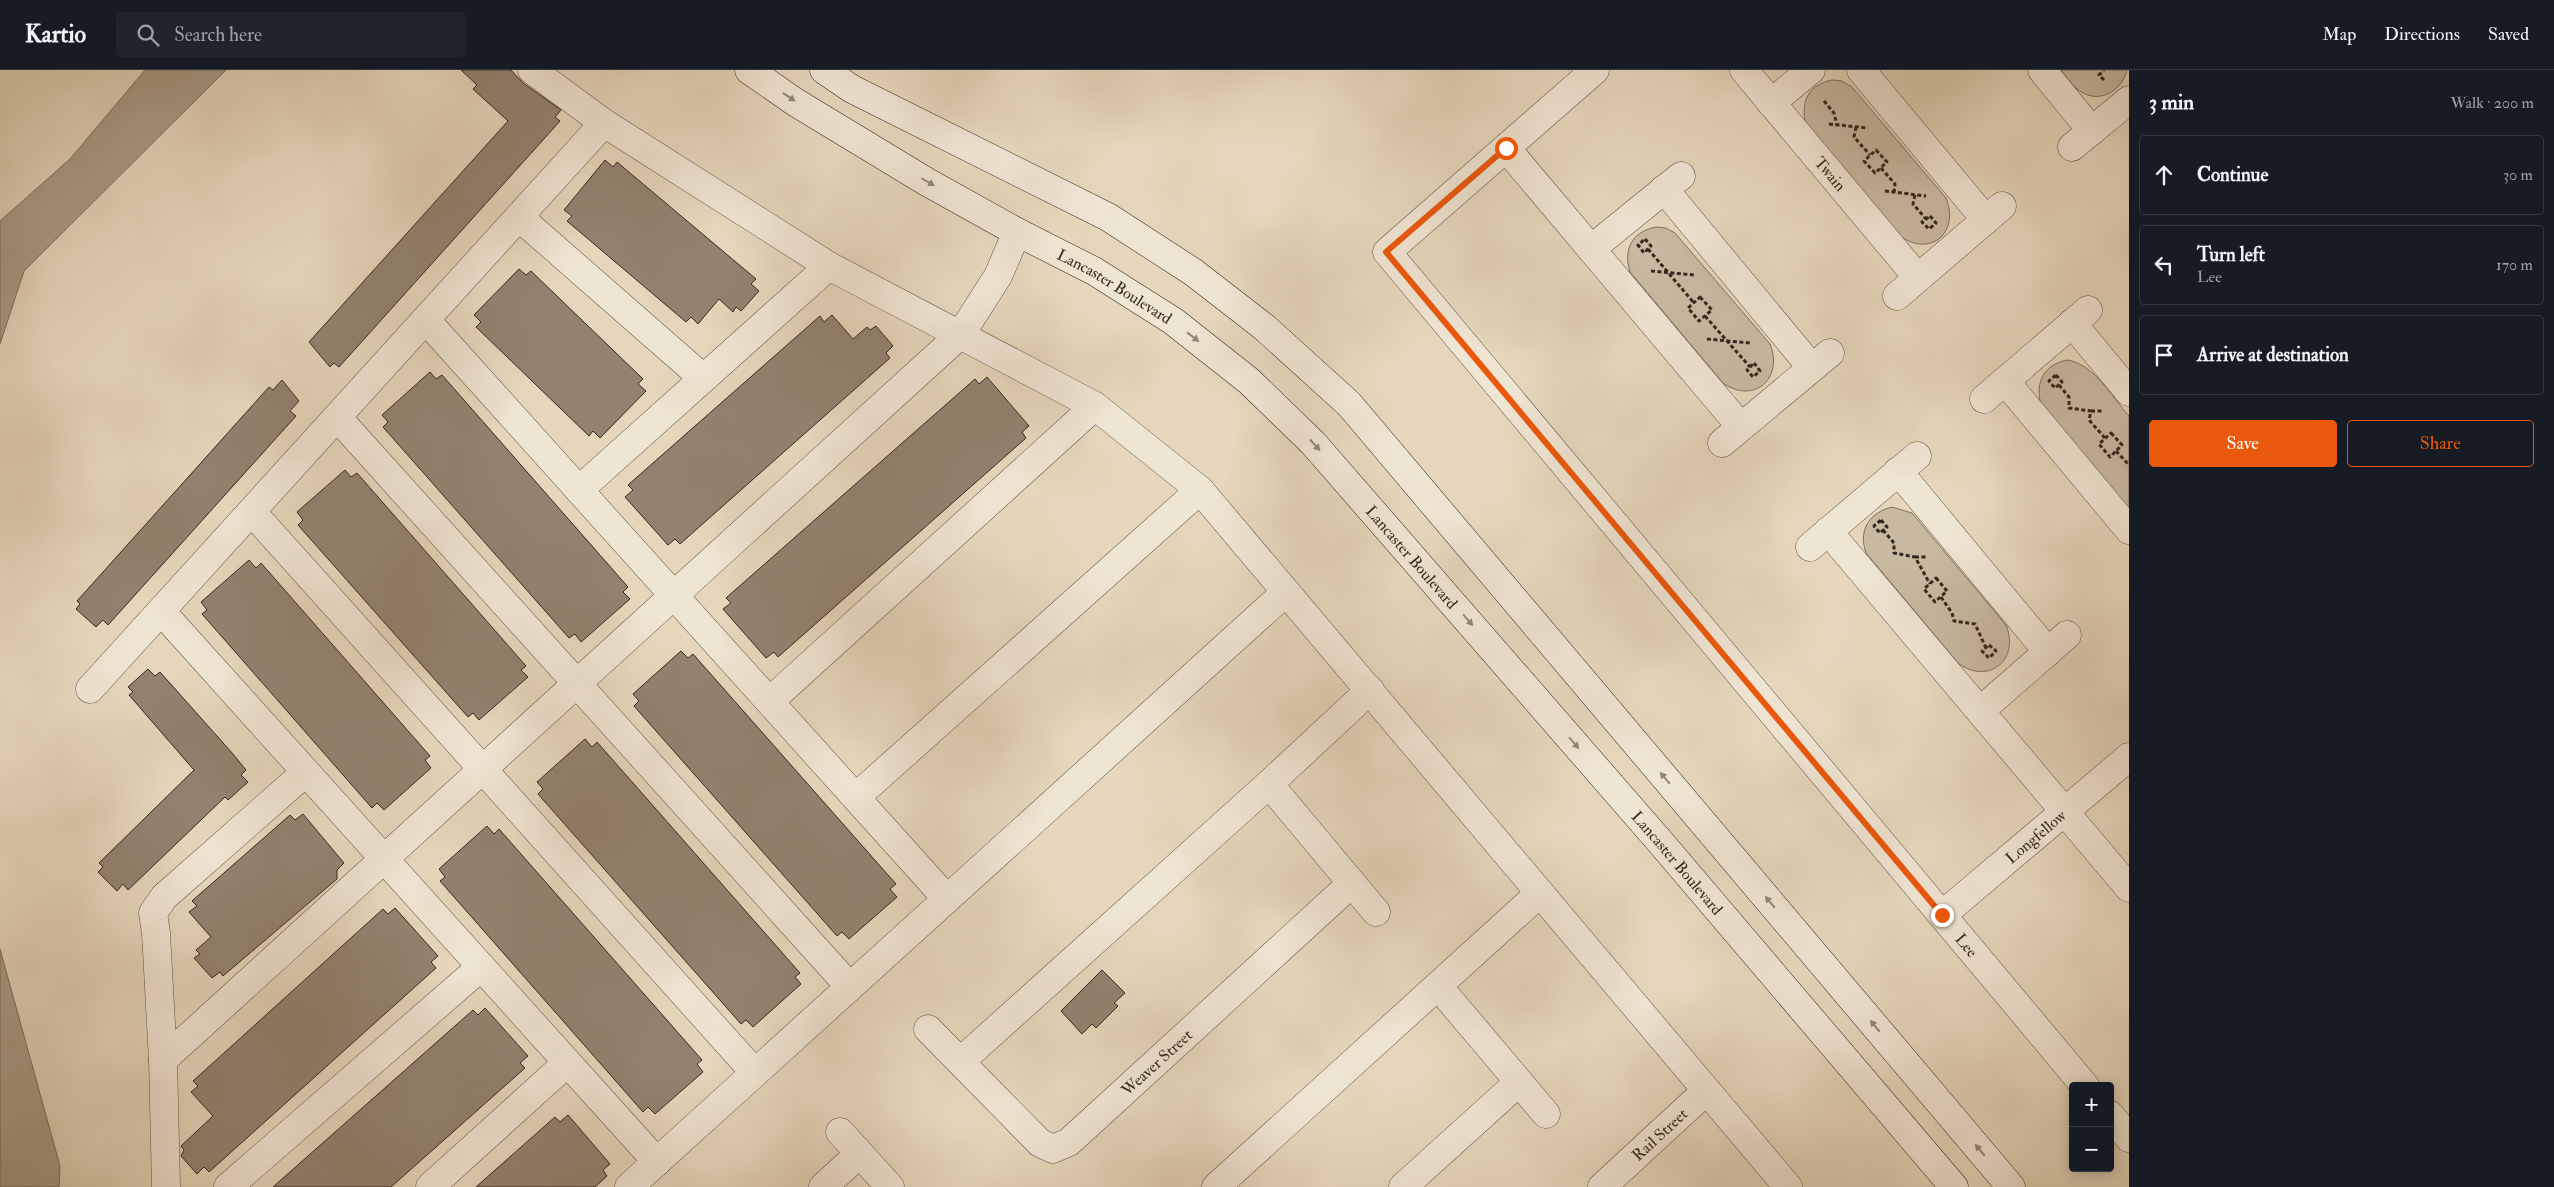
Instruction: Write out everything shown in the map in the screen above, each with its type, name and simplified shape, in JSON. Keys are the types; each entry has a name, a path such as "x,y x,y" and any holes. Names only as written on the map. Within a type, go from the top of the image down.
{"street":[{"path":"532,70 604,123 829,266 1095,406 1200,490 1788,1187"},
{"name":"Lancaster Boulevard","path":"749,70 795,102 878,152 1017,232 1094,271 1173,321 1249,381 1313,442 1669,852 1954,1187"},
{"path":"824,70 852,89 1108,217 1192,272 1264,327 1349,404 2011,1187"},
{"path":"1591,249 1673,182 1735,274 1791,342 1821,360 1732,435 1664,336 1506,148 1595,70"},
{"name":"Twain","path":"1744,70 1918,278"},
{"path":"1779,112 1811,70"},
{"path":"1862,70 1967,196 1994,213 1896,296"},
{"path":"2042,70 2082,139 2129,100"},
{"path":"90,690 604,123"},
{"name":"Lee","path":"1506,148 1386,252 2082,1082"},
{"path":"519,217 703,378"},
{"path":"164,1060 961,334 998,276 1017,232"},
{"path":"579,490 829,266"},
{"path":"1984,399 2080,316 2129,392"},
{"path":"426,320 947,899"},
{"path":"2004,381 2129,530"},
{"path":"770,701 1095,406"},
{"path":"337,417 850,987"},
{"path":"1980,711 2058,644 1907,463 1819,539 1980,711 2129,888"},
{"path":"856,797 1200,490"},
{"path":"252,512 755,1073"},
{"path":"629,1187 1286,592"},
{"path":"162,611 657,1162"},
{"path":"961,1061 1269,784 1370,690"},
{"name":"Longfellow","path":"1942,915 2129,757"},
{"path":"166,1187 164,1060 153,913 164,897 306,772"},
{"path":"1269,784 1376,912"},
{"name":"Weaver Street","path":"928,1029 1040,1143 1053,1149 1069,1142 1352,883"},
{"path":"1216,1187 1540,893"},
{"path":"228,1187 481,967"},
{"path":"1438,986 1546,1114"},
{"path":"430,1187 567,1063"},
{"path":"1403,1187 1519,1082"},
{"name":"Rail Street","path":"1612,1184 1706,1091"},
{"path":"2114,1121 2129,1138"},
{"path":"840,1132 890,1187"},
{"path":"823,1187 859,1154"}],"path":[{"path":"1824,102 1834,114 1837,125"},
{"path":"1779,112 1837,125 1911,130"},
{"path":"1856,127 1854,137 1870,155"},
{"path":"1876,150 1887,162 1881,168 1875,173 1864,161 1876,150"},
{"path":"1881,168 1895,184 1894,192"},
{"path":"1843,188 1915,195 1967,196"},
{"path":"1915,195 1913,204 1926,219"},
{"path":"1648,249 1694,303"},
{"path":"1610,271 1630,268 1669,274 1735,274"},
{"path":"1700,297 1712,310 1705,316 1700,321 1688,308 1700,297"},
{"path":"1705,316 1750,367"},
{"path":"1664,336 1688,336 1728,342 1791,342"},
{"path":"2059,385 2069,397 2069,408 2091,411 2089,420 2105,438"},
{"path":"2111,433 2122,446 2116,451 2110,457 2099,444 2111,433"},
{"path":"2116,451 2129,465"},
{"path":"1883,530 1894,543 1894,553 1915,556 1930,584"},
{"path":"1936,578 1947,591 1941,596 1935,602 1924,589 1936,578"},
{"path":"1941,596 1952,613 1954,621 1975,624 1986,648"}],"shaded area":[{"path":"145,70 226,70 24,271 0,344 0,221 70,159"},
{"path":"2061,70 2127,70 2124,78 2114,91 2099,96 2092,96 2074,86"},
{"path":"1832,80 1842,81 1852,87 1946,198 1949,221 1946,231 1940,238 1932,243 1922,244 1911,242 1900,236 1806,125 1804,109 1808,96 1817,86"},
{"path":"1656,227 1666,228 1675,233 1770,344 1773,368 1763,384 1755,389 1745,391 1734,389 1723,383 1630,272 1628,256 1631,243 1641,233"},
{"path":"2067,360 2077,363 2094,374 2129,416 2129,510 2041,405 2039,389 2043,376 2052,366"},
{"path":"1892,507 1912,513 2006,625 2009,648 2005,658 1999,665 1991,670 1981,672 1970,670 1959,664 1866,553 1863,537 1867,524 1877,513"},
{"path":"0,949 60,1166 59,1187 0,1187"}],"building":[{"path":"461,70 511,70 523,83 561,110 555,117 560,121 339,367 334,363 330,367 309,342 508,121 473,89 477,85"},
{"path":"605,160 613,167 617,162 756,279 751,284 759,291 741,311 736,307 733,312 719,299 698,324 691,317 686,322 567,221 572,216 564,210"},
{"path":"519,269 526,275 531,271 643,379 638,384 646,391 600,438 593,431 589,436 476,327 481,322 474,315"},
{"path":"832,315 853,339 867,327 870,330 876,326 893,346 886,353 890,358 680,544 675,539 668,545 625,497 633,490 628,485 820,316 824,322"},
{"path":"430,372 436,379 442,375 628,587 623,592 630,599 581,642 575,634 569,638 383,427 388,422 382,415"},
{"path":"987,377 1029,426 1022,432 1026,438 778,657 774,652 766,658 723,609 731,603 726,598 975,379 979,384"},
{"path":"282,380 299,401 290,411 296,416 108,625 103,620 96,627 76,609 80,604 77,601 269,387 273,390"},
{"path":"345,470 351,477 357,473 526,666 521,670 528,677 479,720 473,713 468,717 298,525 303,520 297,512"},
{"path":"249,560 256,568 261,563 430,756 425,760 431,768 384,810 377,803 372,808 202,614 207,610 201,602"},
{"path":"681,651 688,658 693,654 896,884 890,889 897,897 849,939 842,932 837,936 634,706 639,701 633,694"},
{"path":"148,669 155,676 160,672 233,754 246,770 241,775 248,782 228,800 225,797 128,890 123,884 117,891 98,872 103,867 99,863 194,770 129,695 133,692 128,687"},
{"path":"585,739 592,747 597,742 800,973 795,977 801,984 753,1027 746,1020 741,1024 538,794 543,789 537,782"},
{"path":"303,814 344,863 337,870 337,879 223,976 220,972 212,978 194,958 200,954 196,950 211,937 189,912 197,906 192,901 290,815 295,820"},
{"path":"487,826 494,834 499,829 702,1060 697,1064 703,1072 655,1114 648,1107 643,1112 440,881 445,877 439,869"},
{"path":"395,908 438,956 431,962 436,968 209,1172 204,1167 197,1174 181,1156 184,1150 181,1146 213,1116 191,1092 198,1086 193,1081 383,909 388,914"},
{"path":"1102,970 1125,993 1114,1003 1118,1006 1096,1028 1092,1024 1082,1034 1061,1011"},
{"path":"485,1008 528,1056 520,1063 525,1068 391,1187 273,1187 473,1010 478,1015"},
{"path":"568,1115 610,1164 603,1170 607,1176 595,1187 476,1187 555,1117 560,1122"}],"route":[{"path":"1506,148 1386,252 1942,915"}]}
